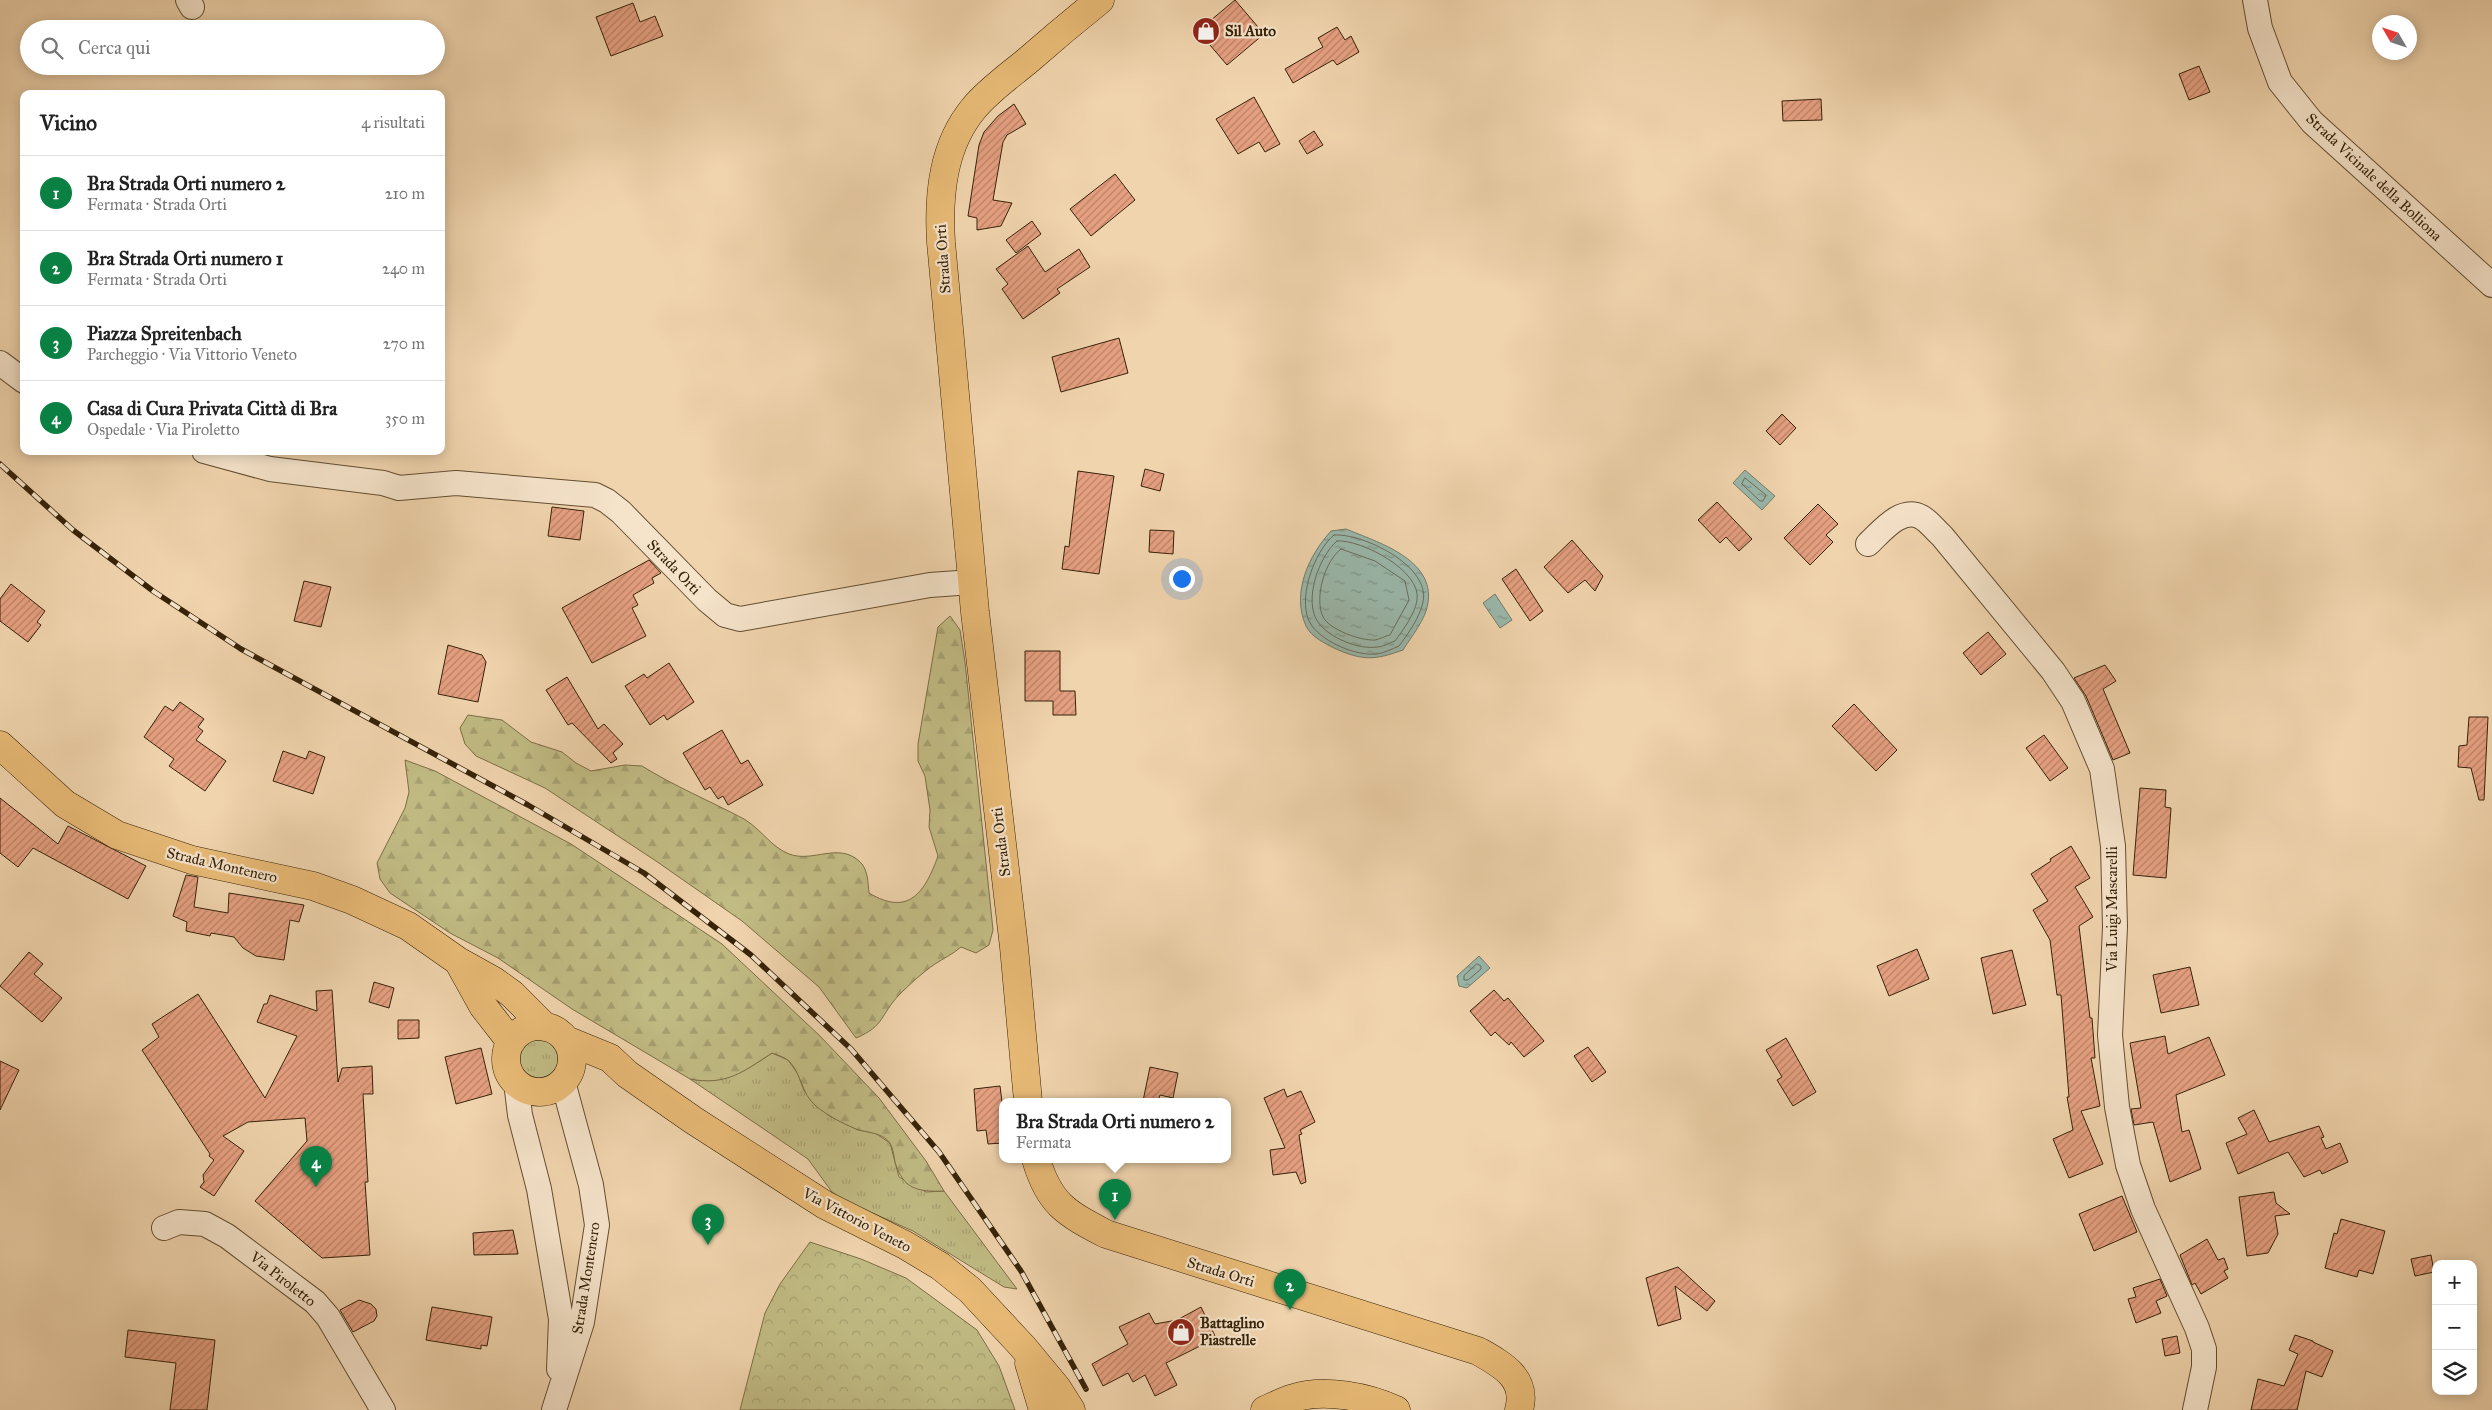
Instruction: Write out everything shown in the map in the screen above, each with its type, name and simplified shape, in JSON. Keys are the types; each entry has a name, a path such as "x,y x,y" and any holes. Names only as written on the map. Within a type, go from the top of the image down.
{"main road":[{"name":"Strada Orti","path":"1028,1098 1014,947 972,582 941,242 940,200 945,166 958,134 975,107 1100,0"},
{"name":"Strada Montenero","path":"0,745 65,804 118,835 192,860 312,886 352,900 408,926 458,961 512,994 556,1033"},
{"name":"Strada Montenero","path":"458,961 484,1006 511,1042"},
{"path":"526,1029 556,1033 572,1056 566,1078 544,1092 524,1088 516,1082 510,1073 507,1063 511,1042 517,1034 526,1029"},
{"name":"Via Vittorio Veneto","path":"556,1033 610,1058 627,1074 693,1120 825,1205 905,1244 940,1266 970,1290 1023,1347 1057,1388 1071,1410"},
{"name":"Via Vittorio Veneto","path":"566,1078 594,1067 614,1068 627,1074"},
{"name":"Strada Orti","path":"1037,1163 1043,1183 1056,1202 1080,1220 1106,1234 1478,1351 1507,1367 1516,1379 1521,1393 1519,1410"},
{"name":"Via Vittorio Veneto","path":"1023,1347 1043,1410"},
{"path":"1265,1410 1295,1397 1337,1394 1382,1403 1396,1410"}],"street":[{"name":"Strada Vicinale della Bolliona","path":"2255,0 2260,28 2280,82 2312,122 2492,285"},
{"path":"0,363 20,378"},
{"name":"Strada Orti","path":"219,455 270,469 382,483 399,488 456,483 595,495 607,501 621,512 707,600 725,615 740,618 930,585 972,582"},
{"name":"Via Luigi Mascarelli","path":"1868,544 1900,516 1909,513 1921,517 1942,536 2052,671 2073,701 2102,770 2113,846 2115,927 2110,1035 2116,1107 2128,1165 2143,1208 2204,1349 2204,1367 2195,1410"},
{"name":"Strada Montenero","path":"556,1403 582,1322 597,1225 591,1185 566,1078"},
{"name":"Strada Montenero","path":"516,1082 520,1115 539,1189 561,1319 556,1403"},
{"name":"Via Piroletto","path":"164,1228 179,1222 205,1224 227,1236 315,1302 328,1317 383,1410"}],"green space":[{"path":"950,616 960,630 965,662 993,930 989,945 976,953 961,947 935,964 899,995 872,1029 856,1038 819,987 742,921 656,861 545,788 476,756 465,744 460,728 468,715 502,720 531,742 562,752 576,763 591,771 625,765 642,766 679,787 744,819 777,847 789,854 807,856 843,853 851,856 859,861 864,868 869,893 883,900 905,901 914,897 921,890 938,856 929,827 930,810 925,776 918,761 918,744 938,627"},
{"path":"405,760 435,771 571,844 722,944 820,1036 879,1098 926,1161 944,1191 926,1191 912,1187 907,1183 898,1171 892,1147 887,1139 856,1129 830,1116 816,1106 807,1096 797,1072 785,1058 772,1053 734,1076 714,1081 690,1079 572,1009 498,958 450,933 390,893 380,879 377,863 405,808 409,792"},
{"path":"539,1040 552,1046 558,1059 552,1072 539,1078 526,1072 520,1059 526,1046"},
{"path":"772,1053 788,1060 798,1074 804,1091 828,1115 858,1130 875,1133 890,1143 899,1177 926,1192 944,1191 1017,1289 1004,1287 913,1231 843,1200 832,1192 808,1159 690,1079 713,1080 734,1075 753,1066"},
{"path":"810,1242 861,1259 906,1278 977,1330 999,1366 1015,1410 740,1410 765,1313 780,1284"}],"water":[{"path":"1745,470 1775,496 1762,510 1733,483"},
{"path":"1346,529 1401,554 1422,575 1428,588 1427,609 1403,650 1385,656 1370,658 1354,656 1336,649 1315,637 1306,626 1300,601 1309,563 1331,531"},
{"path":"1495,594 1512,620 1500,628 1483,603"},
{"path":"1479,956 1490,968 1467,988 1459,986 1457,976"}],"building":[{"path":"1235,0 1264,34 1227,65 1198,31"},
{"path":"633,3 640,22 655,16 663,36 611,56 596,17"},
{"path":"1337,27 1345,40 1351,36 1359,52 1337,65 1333,60 1293,83 1285,69 1323,47 1318,38"},
{"path":"2199,66 2210,92 2189,100 2179,74"},
{"path":"1254,97 1280,144 1265,152 1259,142 1238,154 1216,119"},
{"path":"1821,99 1822,120 1783,121 1782,101"},
{"path":"1014,104 1026,124 1007,135 1003,142 993,200 1012,203 1001,226 977,230 977,218 968,216 979,145 984,132 998,116"},
{"path":"1314,131 1323,145 1307,154 1299,141"},
{"path":"1115,174 1135,200 1091,236 1070,209"},
{"path":"1032,221 1041,234 1016,253 1006,240"},
{"path":"1028,246 1045,272 1079,249 1090,267 1057,289 1060,293 1023,319 1002,289 1008,284 996,269"},
{"path":"1119,338 1128,373 1061,392 1052,357"},
{"path":"1782,414 1796,428 1780,445 1766,431"},
{"path":"1145,469 1164,474 1160,491 1141,486"},
{"path":"1078,471 1114,476 1099,574 1062,569 1065,546 1069,547"},
{"path":"1717,502 1752,539 1739,551 1726,537 1720,543 1698,520"},
{"path":"1818,504 1838,524 1826,535 1833,542 1810,565 1784,538"},
{"path":"552,507 584,511 580,540 548,536"},
{"path":"1150,530 1174,531 1173,554 1149,552"},
{"path":"1572,540 1603,576 1595,591 1585,580 1568,593 1544,567"},
{"path":"649,560 661,573 652,578 654,583 633,595 638,605 632,608 646,636 592,663 562,608"},
{"path":"1516,569 1543,611 1530,621 1502,579"},
{"path":"304,581 331,587 321,627 294,621"},
{"path":"11,584 45,611 37,622 41,625 28,642 0,621 0,599"},
{"path":"1988,632 2006,654 1981,675 1963,653"},
{"path":"448,645 482,655 486,662 478,702 438,694"},
{"path":"1025,651 1060,651 1060,691 1075,691 1076,715 1053,715 1053,701 1025,701"},
{"path":"669,663 694,702 667,720 664,715 650,725 625,686 644,674 647,678"},
{"path":"2105,665 2116,681 2103,689 2130,753 2113,760 2086,696 2074,678"},
{"path":"567,677 598,729 604,724 623,744 613,753 617,759 611,763 572,723 568,725 546,690"},
{"path":"180,702 204,719 198,727 203,731 196,740 226,761 205,791 169,766 174,759 144,737 165,706 173,711"},
{"path":"1854,704 1897,750 1876,771 1832,726"},
{"path":"2469,717 2488,717 2484,800 2479,800 2471,768 2458,767 2459,746 2467,745"},
{"path":"722,730 741,764 748,760 763,785 728,805 723,796 718,799 710,787 705,790 683,753"},
{"path":"2044,735 2068,768 2050,781 2026,748"},
{"path":"283,751 306,759 309,751 325,757 313,794 273,781"},
{"path":"2140,788 2166,790 2165,807 2171,808 2166,878 2133,875"},
{"path":"0,798 58,844 68,826 146,866 128,899 33,848 18,867 0,853"},
{"path":"2071,846 2090,878 2075,887 2093,917 2079,926 2090,1018 2092,1018 2095,1058 2091,1058 2100,1106 2081,1111 2103,1164 2069,1178 2053,1139 2073,1130 2067,1097 2069,1097 2061,995 2057,995 2050,940 2033,910 2048,901 2031,874"},
{"path":"186,875 198,877 194,907 228,913 229,893 304,905 299,922 290,920 284,960 256,956 243,948 234,937 211,933 210,936 186,931 187,922 173,916"},
{"path":"1917,949 1929,979 1889,996 1877,966"},
{"path":"2012,950 2026,1005 1993,1014 1981,958"},
{"path":"29,952 43,964 34,974 62,998 42,1022 0,986"},
{"path":"2190,967 2199,1005 2161,1013 2153,975"},
{"path":"374,982 394,988 389,1008 369,1002"},
{"path":"332,990 338,1082 342,1068 372,1066 373,1094 363,1094 368,1182 365,1182 370,1255 322,1258 255,1201 307,1141 305,1118 248,1122 223,1136 244,1151 214,1196 200,1187 204,1182 203,1175 214,1160 209,1156 210,1154 142,1050 159,1037 152,1024 198,994 265,1098 297,1036 257,1022 264,1004 267,1004 270,995 317,1011 316,991"},
{"path":"1494,990 1504,1001 1508,998 1544,1041 1524,1057 1511,1042 1509,1045 1495,1032 1491,1036 1470,1011"},
{"path":"398,1020 419,1020 419,1038 398,1039"},
{"path":"2165,1036 2168,1054 2209,1037 2225,1075 2176,1095 2182,1132 2189,1130 2201,1169 2170,1182 2153,1122 2134,1125 2131,1109 2141,1108 2130,1043"},
{"path":"1786,1038 1816,1092 1793,1106 1777,1080 1782,1077 1766,1050"},
{"path":"1588,1047 1606,1072 1592,1082 1574,1056"},
{"path":"481,1048 492,1094 456,1104 445,1057"},
{"path":"0,1061 19,1070 0,1110"},
{"path":"1150,1067 1178,1073 1173,1098 1160,1095 1159,1098 1144,1098"},
{"path":"1000,1086 1002,1098 999,1098 999,1143 988,1144 986,1130 977,1131 974,1089"},
{"path":"1284,1089 1287,1097 1301,1091 1315,1122 1300,1130 1302,1134 1299,1135 1306,1182 1301,1184 1296,1172 1273,1175 1270,1150 1285,1148 1264,1098"},
{"path":"2254,1110 2269,1142 2319,1126 2324,1137 2321,1138 2326,1149 2340,1143 2348,1162 2322,1174 2320,1170 2304,1177 2288,1152 2238,1174 2226,1143 2247,1134 2238,1118"},
{"path":"2274,1192 2276,1203 2290,1214 2275,1216 2278,1234 2268,1253 2247,1256 2239,1197"},
{"path":"2122,1196 2137,1232 2094,1251 2079,1214"},
{"path":"2341,1219 2385,1231 2373,1274 2359,1270 2357,1277 2325,1268 2334,1233 2337,1234"},
{"path":"513,1230 518,1254 474,1255 473,1233"},
{"path":"2207,1239 2218,1260 2224,1258 2228,1269 2224,1271 2228,1278 2201,1294 2195,1283 2192,1285 2180,1255"},
{"path":"2431,1255 2432,1272 2415,1276 2411,1259"},
{"path":"1678,1267 1715,1301 1707,1311 1675,1286 1681,1319 1658,1326 1646,1278"},
{"path":"2160,1279 2167,1296 2156,1301 2161,1313 2136,1323 2128,1299 2136,1297 2133,1288"},
{"path":"359,1300 371,1304 376,1309 377,1316 374,1321 353,1332 340,1310"},
{"path":"432,1307 492,1317 487,1346 481,1345 481,1349 426,1340"},
{"path":"1201,1307 1216,1338 1166,1363 1177,1385 1155,1396 1145,1375 1133,1382 1128,1373 1103,1386 1092,1364 1128,1344 1119,1327 1149,1313 1155,1324 1177,1320"},
{"path":"128,1330 215,1340 207,1410 170,1410 176,1363 125,1357"},
{"path":"2295,1335 2333,1351 2322,1377 2306,1371 2297,1410 2251,1410 2258,1379 2284,1386 2298,1354 2289,1350"},
{"path":"2177,1336 2180,1353 2165,1356 2162,1339"}],"railway":[{"path":"0,464 73,530 153,591 241,649 528,805 644,873 751,955 851,1049 939,1152 1021,1271 1086,1389"}],"place":[{"name":"Sil Auto","path":"1206,31"},
{"name":"Casa di Cura Privata Città di Bra","path":"316,1187"},
{"name":"Bra Strada Orti numero 2","path":"1115,1220"},
{"name":"Piazza Spreitenbach","path":"708,1245"},
{"name":"Bra Strada Orti numero 1","path":"1290,1310"},
{"name":"Battaglino Piastrelle","path":"1181,1332"}]}
